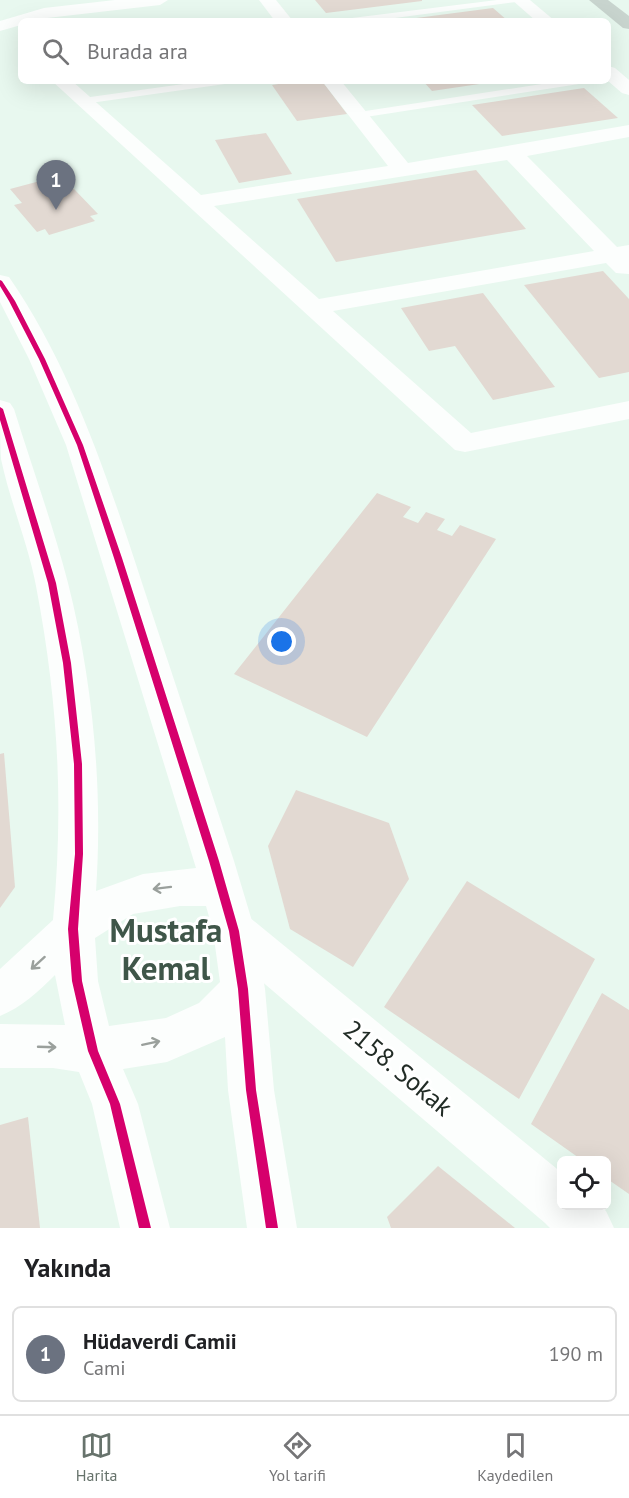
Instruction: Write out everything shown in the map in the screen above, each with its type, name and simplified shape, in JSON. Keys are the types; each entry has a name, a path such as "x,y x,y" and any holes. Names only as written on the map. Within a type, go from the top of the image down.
{"highway":[{"path":"597,0 629,24"}],"street":[{"path":"29,18 44,14 160,0"},
{"path":"267,0 282,18"},
{"path":"518,0 542,18"},
{"path":"0,26 18,21"},
{"path":"0,26 14,39"},
{"path":"611,76 629,89"},
{"path":"64,84 465,443 629,410"},
{"path":"333,84 401,168"},
{"path":"197,202 401,168 512,153 629,131"},
{"path":"512,153 621,253 629,274"},
{"path":"314,307 621,253"},
{"path":"0,282 12,300 42,359 80,445 118,558 234,931 243,989 251,1090 273,1228"},
{"path":"0,410 52,583 68,663 78,764 79,854 73,929 77,981 93,1051 115,1104 145,1228"},
{"path":"0,995 39,963 73,929 97,911 139,892 184,885 220,888"},
{"name":"2158. Sokak","path":"234,931 557,1201"},
{"path":"0,1046 53,1046 93,1051 167,1040 215,1019 243,989"},
{"name":"2158. Sokak","path":"568,1210 589,1228"}],"lane":[{"path":"376,18 518,0"},
{"path":"83,101 204,84"},
{"path":"359,115 560,84"}],"building":[{"path":"315,0 422,0 422,1 326,13"},
{"path":"493,8 505,18 416,18"},
{"path":"324,84 347,114 297,121 272,85"},
{"path":"426,84 479,84 432,91"},
{"path":"584,88 618,118 502,136 472,105"},
{"path":"266,133 292,174 239,183 215,140"},
{"path":"476,170 526,229 336,262 297,199"},
{"path":"55,177 67,191 74,189 98,214 90,216 95,221 49,235 45,229 37,232 14,205 22,203 10,189"},
{"path":"603,271 629,299 629,372 599,378 524,285"},
{"path":"483,293 555,387 493,400 455,346 429,351 401,308"},
{"path":"377,493 411,507 403,517 418,523 426,512 445,519 437,530 452,536 460,525 496,539 367,737 234,674"},
{"path":"4,753 15,887 0,908 0,754"},
{"path":"296,790 389,823 409,879 353,967 290,929 268,846"},
{"path":"467,881 595,959 519,1099 384,1007"},
{"path":"602,993 629,1010 629,1194 611,1181 611,1156 576,1156 531,1124"},
{"path":"28,1117 40,1228 0,1228 0,1125"},
{"path":"438,1166 515,1228 391,1228 387,1217"}],"cycle path":[{"path":"0,282 42,359 80,445 214,861 234,931 243,989 251,1090 272,1228"},
{"path":"0,409 52,583 67,663 78,764 79,854 73,929 77,981 93,1051 115,1104 145,1228"}],"place":[{"name":"Hüdaverdi Camii","path":"56,210"}],"district":[{"name":"Mustafa Kemal","path":"166,949"}]}
